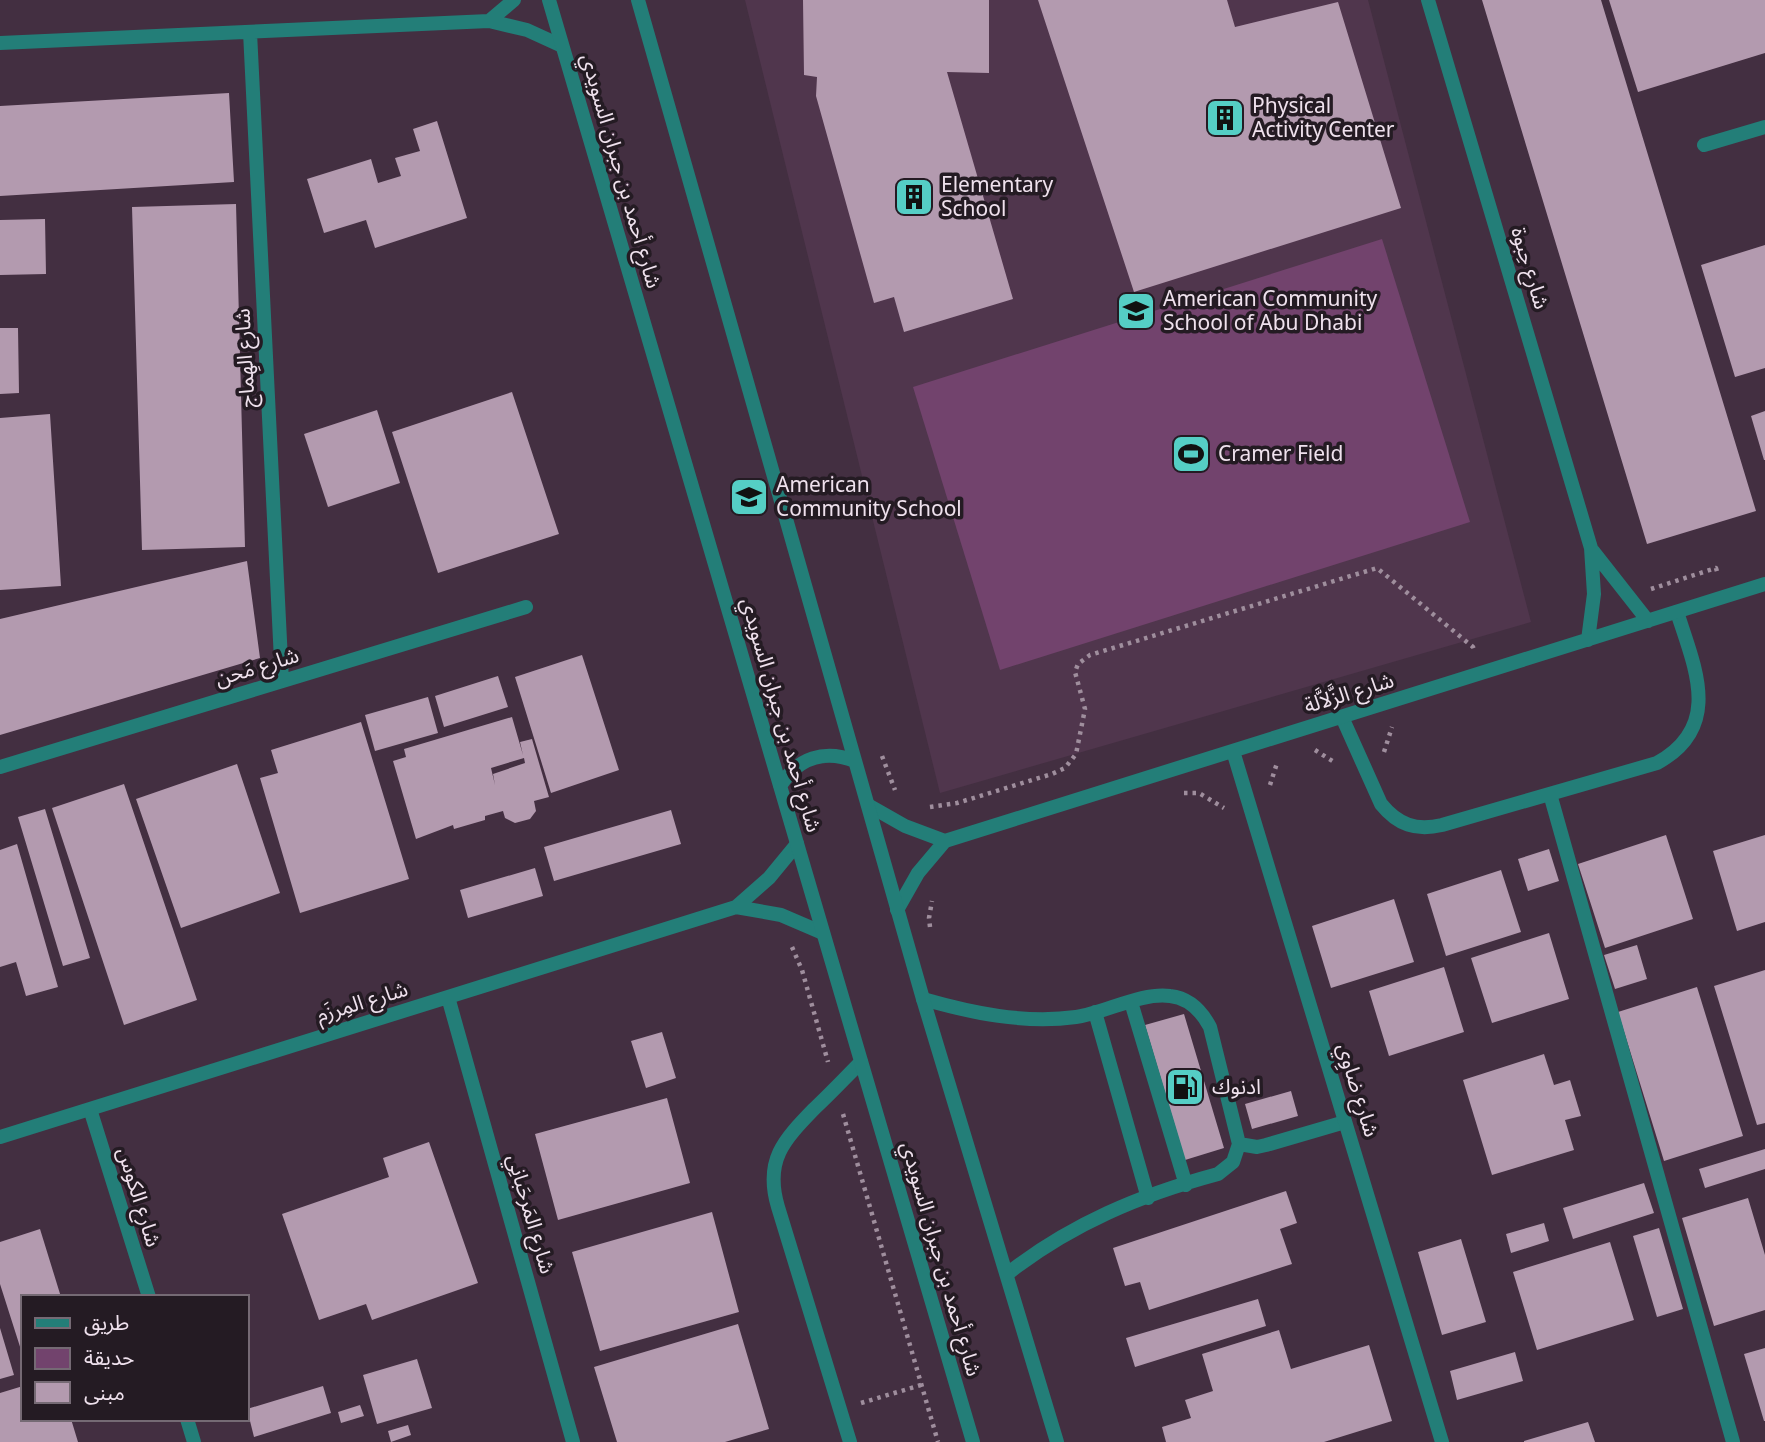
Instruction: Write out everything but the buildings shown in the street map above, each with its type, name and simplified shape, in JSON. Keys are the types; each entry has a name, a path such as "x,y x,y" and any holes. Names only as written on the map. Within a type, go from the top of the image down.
{"street":[{"path":"489,21 514,0"},
{"name":"شارع أحمد بن جبران السويدي","path":"549,0 973,1442"},
{"path":"638,0 897,910 1057,1442"},
{"name":"شارع حِبوة","path":"1428,0 1591,548 1594,594 1588,640"},
{"path":"0,43 489,21 527,30 562,46"},
{"name":"شارع الهِماج","path":"250,32 282,681"},
{"path":"1704,145 1765,127"},
{"name":"شارع حِبوة","path":"1591,548 1648,621"},
{"name":"شارع الزَّلاَّلة","path":"946,841 1765,584"},
{"name":"شارع مَحن","path":"0,767 526,607"},
{"path":"1342,717 1381,804 1401,823 1415,827 1442,825 1657,763 1669,756 1688,736 1695,724 1700,696 1698,678 1677,612"},
{"name":"شارع ضاوِي","path":"1233,751 1442,1442"},
{"path":"780,786 788,773 813,757 842,756 855,761"},
{"path":"1550,794 1733,1442"},
{"path":"868,805 905,826 946,841 918,873 897,910"},
{"name":"شارع المِرزَم","path":"0,1137 736,907 769,877 797,844"},
{"name":"شارع المِرزَم","path":"736,907 781,915 823,933"},
{"path":"923,999 979,1013 1012,1017 1077,1017 1166,995 1188,1001 1205,1016 1210,1027 1239,1144 1233,1162 1218,1174 1084,1223 1045,1246 1007,1274"},
{"name":"شارع المَرحَبانِي","path":"448,997 573,1442"},
{"path":"1132,1002 1186,1185"},
{"path":"1095,1012 1148,1198"},
{"path":"850,1442 776,1200 772,1179 774,1164 787,1137 861,1062"},
{"name":"شارع الكوس","path":"90,1109 148,1295"},
{"path":"1239,1144 1257,1147 1345,1122"},
{"path":"188,1421 194,1442"}],"path":[{"path":"925,807 957,803 1052,775 1065,768 1076,754 1085,709 1075,672 1078,664 1090,655 1377,568 1473,647 1481,674"},
{"path":"1310,748 1347,772 1383,758 1389,731 1394,724"},
{"path":"880,750 893,788 900,794"},
{"path":"1271,791 1270,780 1274,767 1283,755"},
{"path":"1182,793 1199,793 1225,808 1238,824 1254,819"},
{"path":"931,933 929,918 934,898"},
{"path":"788,939 802,970 938,1442"},
{"path":"840,1409 921,1385"}],"shaded area":[{"name":"American Community School of Abu Dhabi","path":"745,0 1368,0 1531,622 940,793"}],"green space":[{"name":"Cramer Field","path":"1382,239 1470,522 1000,670 913,387"}],"place":[{"name":"Physical Activity Center","path":"1225,118"},
{"name":"Elementary School","path":"914,197"},
{"name":"American Community School of Abu Dhabi","path":"1136,311"},
{"name":"Cramer Field","path":"1191,454"},
{"name":"American Community School","path":"749,497"},
{"name":"ادنوك","path":"1185,1087"}]}
